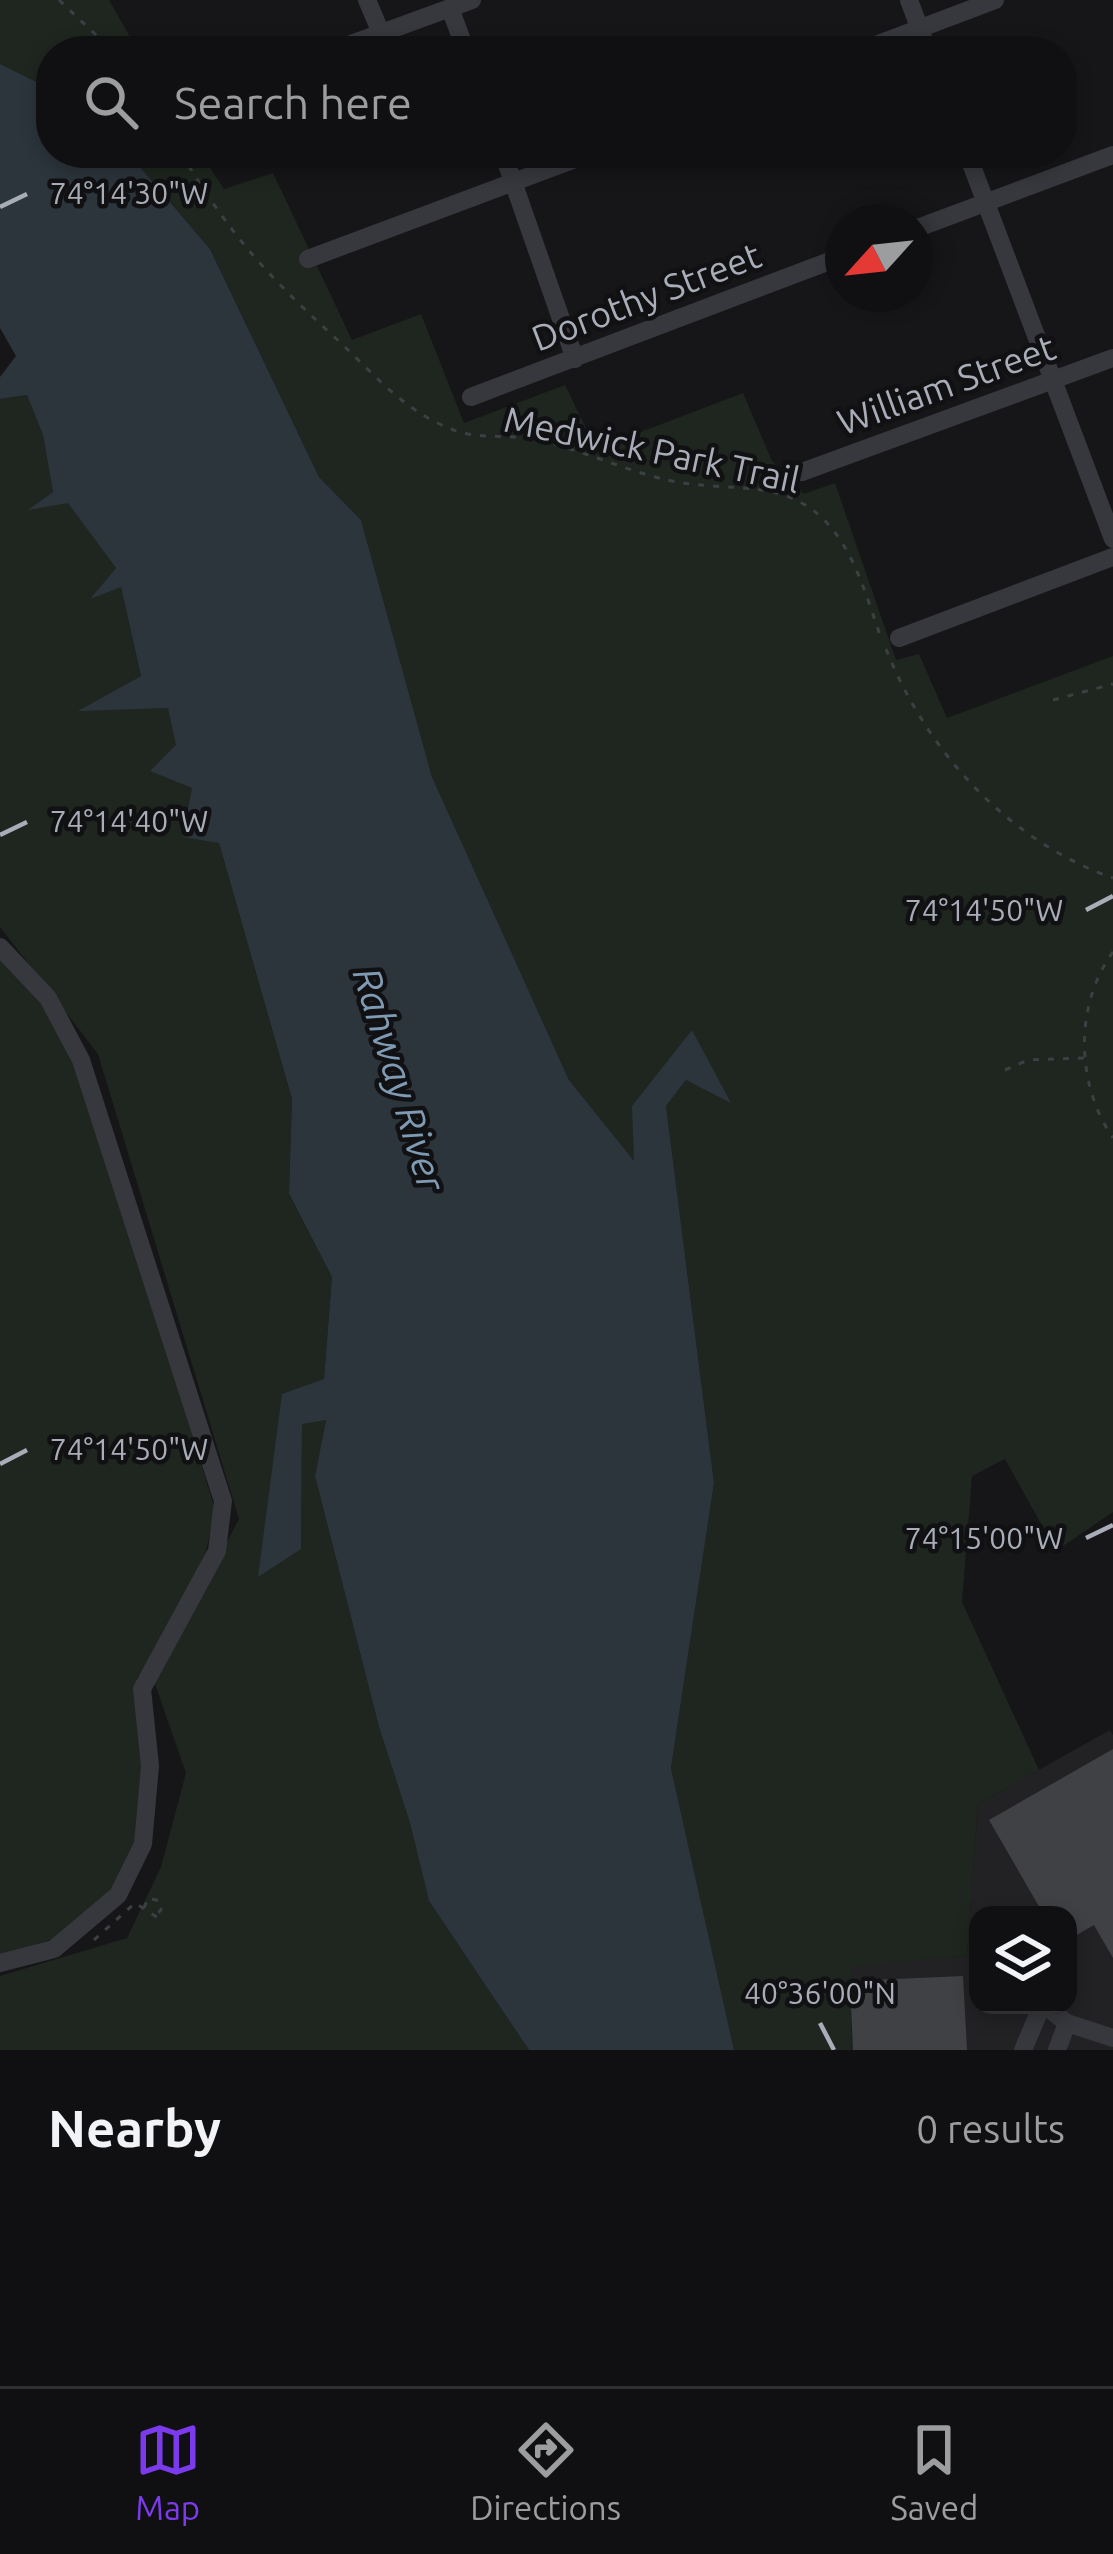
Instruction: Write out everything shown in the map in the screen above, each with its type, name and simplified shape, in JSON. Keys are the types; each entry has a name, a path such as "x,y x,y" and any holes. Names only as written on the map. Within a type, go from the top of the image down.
{"street":[{"path":"367,0 381,33"},
{"path":"373,36 472,0"},
{"path":"909,0 923,36"},
{"path":"899,36 995,0"},
{"path":"450,8 460,36"},
{"path":"933,222 1113,155"},
{"path":"509,168 575,359"},
{"path":"308,259 551,168"},
{"path":"973,168 1113,539"},
{"name":"Dorothy Street","path":"471,397 825,263"},
{"name":"William Street","path":"802,472 1113,358"},
{"path":"898,638 1113,557"},
{"path":"0,947 49,998 81,1060 223,1501 217,1552 142,1689 150,1766 143,1844 118,1895 102,1909 54,1949 0,1964"},
{"path":"1023,2050 1039,2014"},
{"path":"1055,2014 1067,2023 1113,2038"},
{"path":"1057,2050 1067,2023"}],"path":[{"path":"59,0 97,36"},
{"name":"Medwick Park Trail","path":"191,168 227,227 266,273 392,394 422,414 472,436 533,440 676,482 764,490 808,506 842,537 852,555 888,655 926,727 995,809 1025,835 1082,867 1113,878"},
{"path":"1053,700 1113,684"},
{"path":"1113,952 1086,1014 1085,1058 1093,1102 1113,1138"},
{"path":"1005,1070 1028,1060 1085,1058"},
{"path":"143,1908 148,1898 160,1901 155,1916"},
{"path":"135,1903 163,1921"}],"shaded area":[{"path":"0,0 109,0 129,36 36,36 36,82 0,64"},
{"path":"141,168 210,168 224,189 273,173 352,340 421,314 464,423 565,385 596,449 743,393 772,461 804,494 835,483 896,660 919,654 947,718 1113,656 1113,1512 1056,1551 1005,1459 972,1476 962,1602 1039,1770 978,1804 967,1955 852,1967 851,2050 734,2050 671,1768 714,1483 666,1106 686,1080 729,1100 692,1031 635,1163 569,1080 432,777 361,520 319,477 210,249"},
{"path":"27,395 43,435 53,492 31,509 68,502 116,568 92,597 121,587 141,676 81,710 168,708 192,788 219,843 292,1099 289,1195 332,1277 324,1380 282,1394 301,1549 302,1423 326,1420 315,1476 429,1901 529,2050 0,2050 0,1976 127,1938 161,1867 186,1773 154,1681 239,1519 98,1054 0,927 0,399"},
{"path":"0,954 53,1010 86,1083 215,1510 201,1574 137,1678 142,1764 139,1831 108,1896 66,1935 0,1956"},
{"path":"1110,1730 1113,2050 851,2050 852,1966 967,1955 969,1928 969,2014 1077,2014 1077,1906 971,1906 978,1804"}],"water":[{"name":"Rahway River","path":"0,64 36,82 36,168 141,168 210,249 319,477 361,520 432,777 569,1080 634,1161 632,1106 692,1030 731,1103 686,1080 666,1106 714,1483 671,1768 734,2050 529,2050 429,1901 315,1476 326,1420 302,1424 301,1549 258,1577 282,1394 324,1379 332,1277 289,1194 292,1099 219,843 183,837 192,788 150,771 176,745 168,708 78,711 141,676 121,587 90,599 116,568 68,503 28,510 53,492 43,435 27,395 0,399 0,377 16,356 0,328"}],"building":[{"path":"1113,1749 1113,1958 1094,1925 1077,1935 1077,1906 1039,1906 989,1820"},
{"path":"963,1976 967,2050 853,2050 850,1981"}]}
